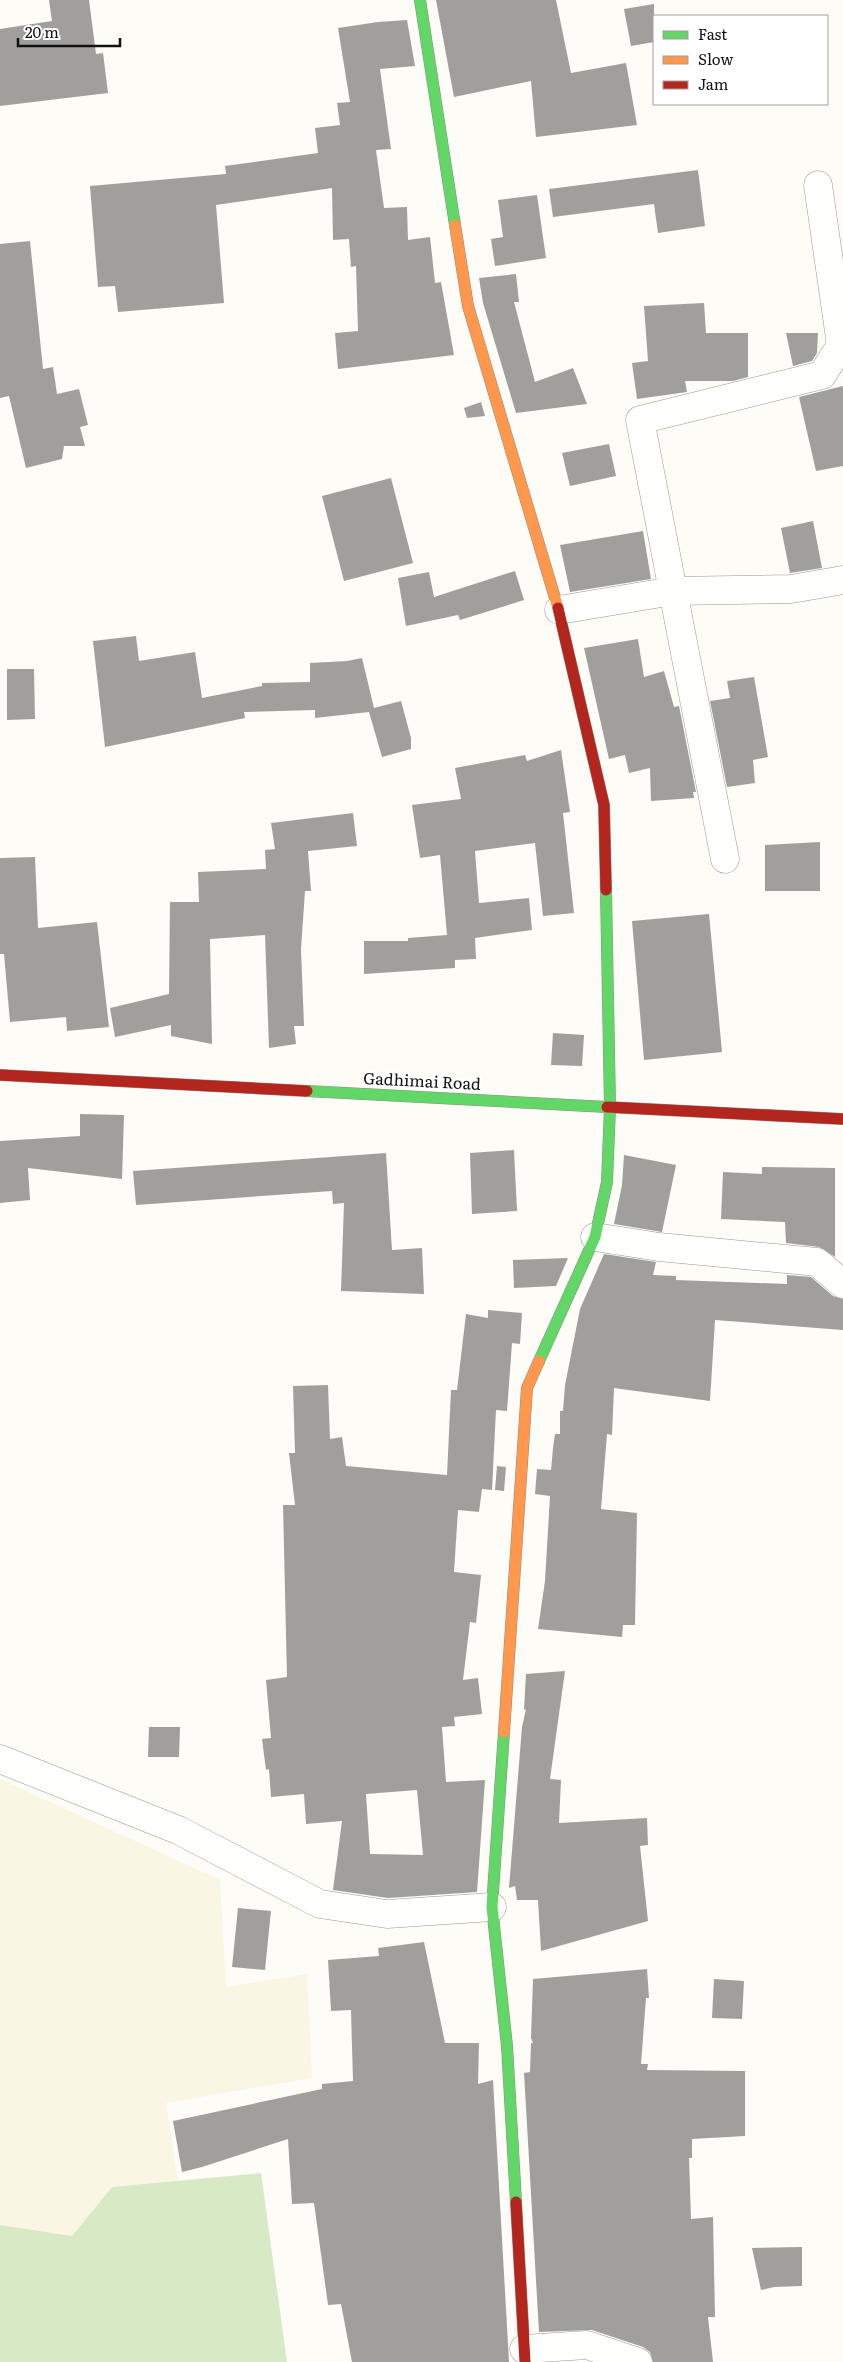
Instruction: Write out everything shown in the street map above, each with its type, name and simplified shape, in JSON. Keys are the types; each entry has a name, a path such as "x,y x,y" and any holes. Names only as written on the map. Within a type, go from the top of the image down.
{"street":[{"path":"420,0 468,306 559,610 604,805 610,1108 606,1182 595,1237 527,1388 492,1907 507,2046 524,2355 587,2345 638,2362"},
{"path":"725,859 640,420 822,375 842,345 818,185"},
{"path":"559,610 673,591 790,589 843,580"},
{"name":"Gadhimai Road","path":"0,1074 843,1119"},
{"path":"595,1237 659,1247 817,1262 843,1284"},
{"path":"0,1759 178,1830 320,1904 387,1914 492,1907"}],"shaded area":[{"path":"0,1779 220,1880 226,1987 307,1974 312,2078 166,2103 178,2181 112,2187 72,2236 0,2225"}],"green space":[{"path":"261,2173 287,2362 0,2362 0,2225 72,2236 112,2187"}],"building":[{"path":"49,0 89,0 96,54 103,53 108,93 0,106 0,29 52,21"},
{"path":"436,0 556,0 571,73 626,63 637,125 536,137 531,81 454,97"},
{"path":"654,4 653,42 631,46 624,9"},
{"path":"407,20 415,66 380,69 391,149 376,150 384,208 407,207 408,240 430,237 435,283 441,282 454,355 338,369 335,333 358,331 356,266 351,267 349,239 333,240 332,188 216,205 224,303 118,312 115,286 98,287 90,186 226,174 225,166 318,153 315,128 340,125 337,103 350,102 338,28"},
{"path":"698,170 705,226 658,233 654,204 553,217 549,189"},
{"path":"537,195 546,258 495,266 491,239 503,237 498,200"},
{"path":"30,241 43,369 53,367 57,394 79,389 88,425 80,427 85,446 64,446 62,459 26,468 9,396 0,398 0,244"},
{"path":"516,274 519,302 514,302 535,382 573,368 587,404 516,413 483,303 479,278"},
{"path":"704,303 706,333 748,333 748,377 733,381 685,381 687,392 637,399 632,363 648,361 644,306"},
{"path":"786,333 818,333 817,353 812,361 793,366"},
{"path":"843,386 843,466 816,471 799,397"},
{"path":"481,402 485,416 467,418 464,408"},
{"path":"609,444 616,476 570,486 562,453"},
{"path":"391,478 413,563 344,581 322,496"},
{"path":"813,521 822,568 790,573 781,528"},
{"path":"643,531 651,579 570,592 560,545"},
{"path":"515,571 524,600 460,620 458,615 406,626 398,578 429,572 434,597"},
{"path":"136,636 139,661 195,652 202,698 262,686 262,683 310,682 310,663 347,661 362,658 374,708 401,701 411,738 411,749 382,757 369,712 315,718 315,710 244,712 245,718 105,747 93,641"},
{"path":"638,639 644,677 664,671 674,707 679,706 696,792 693,792 694,798 651,801 650,768 629,773 625,755 609,759 584,648"},
{"path":"7,669 34,669 35,719 7,720"},
{"path":"754,677 768,757 753,760 755,783 727,787 710,701 730,698 727,681"},
{"path":"561,750 570,812 563,813 574,913 543,916 535,843 475,851 479,903 529,898 532,930 475,938 476,959 455,960 455,968 364,974 364,941 408,941 408,938 447,935 440,855 420,858 412,805 461,799 455,768 525,755 527,761"},
{"path":"353,813 357,846 308,851 311,891 305,891 301,949 304,1026 294,1026 296,1044 269,1048 265,935 210,939 212,1044 171,1036 171,1025 115,1037 110,1008 169,994 170,902 199,902 198,872 266,869 265,850 275,849 271,823"},
{"path":"820,842 820,891 765,891 765,845"},
{"path":"35,857 38,928 97,922 109,1027 67,1031 66,1017 10,1022 4,954 0,954 0,858"},
{"path":"709,914 722,1052 644,1060 632,921"},
{"path":"553,1033 584,1035 582,1066 551,1065"},
{"path":"80,1114 124,1115 122,1179 28,1168 30,1200 0,1203 0,1141 80,1136"},
{"path":"514,1150 517,1211 472,1214 470,1153"},
{"path":"386,1153 392,1250 422,1248 424,1294 341,1291 344,1203 333,1204 332,1191 136,1205 133,1171"},
{"path":"624,1155 676,1165 662,1232 614,1224 622,1185"},
{"path":"762,1167 835,1168 835,1257 819,1247 786,1243 785,1222 721,1219 723,1172 762,1174"},
{"path":"604,1254 656,1262 653,1275 676,1276 676,1280 787,1284 787,1275 811,1277 833,1296 843,1299 843,1330 715,1320 710,1401 614,1388 612,1435 607,1434 601,1509 637,1513 635,1625 623,1625 622,1637 538,1629 545,1581 550,1496 535,1494 537,1469 551,1470 555,1434 560,1434 560,1411 563,1411 565,1385 580,1309"},
{"path":"568,1258 556,1286 514,1288 513,1260"},
{"path":"488,1310 522,1313 520,1344 512,1343 507,1411 496,1410 492,1490 482,1489 479,1512 458,1510 454,1572 481,1575 476,1623 470,1622 463,1680 478,1678 482,1714 454,1717 455,1726 442,1727 446,1782 485,1780 477,1892 388,1898 333,1890 342,1821 306,1824 304,1794 271,1797 269,1769 266,1770 262,1739 271,1738 266,1680 287,1677 283,1505 295,1505 289,1453 295,1453 293,1386 328,1385 330,1439 342,1437 346,1466 447,1475 451,1390 457,1390 466,1314 488,1318","holes":["417,1790 423,1855 370,1854 366,1794"]},
{"path":"497,1466 506,1467 504,1491 495,1490"},
{"path":"565,1671 550,1779 561,1780 559,1823 647,1818 648,1845 640,1846 648,1921 541,1951 538,1900 517,1900 515,1886 509,1888 522,1727 526,1709 524,1710 526,1674"},
{"path":"149,1727 180,1727 179,1757 148,1757"},
{"path":"238,1908 271,1911 265,1970 232,1967"},
{"path":"424,1942 445,2043 479,2043 478,2084 493,2080 509,2362 352,2362 341,2304 328,2305 314,2203 292,2204 288,2139 182,2172 173,2121 322,2089 322,2084 353,2081 351,2010 331,2011 328,1960 379,1956 378,1948"},
{"path":"647,1969 649,1998 646,1998 641,2064 648,2064 647,2070 745,2071 745,2136 692,2139 692,2158 689,2158 691,2219 713,2217 715,2317 708,2317 713,2362 653,2362 650,2352 643,2347 592,2330 539,2332 524,2073 530,2072 531,2043 533,2043 531,2038 533,1979"},
{"path":"714,1979 744,1981 742,2019 712,2018"},
{"path":"802,2247 802,2286 774,2287 761,2290 752,2248"}],"traffic: fast":[{"path":"420,0 455,225"},
{"path":"539,1361 595,1237 607,1182 610,1107 606,890"},
{"path":"307,1091 607,1107"},
{"path":"504,1732 492,1907 507,2046 516,2202"}],"traffic: slow":[{"path":"455,225 468,306 558,608"},
{"path":"504,1732 527,1388 539,1361"}],"traffic: jam":[{"path":"558,608 604,805 606,890"},
{"path":"0,1075 307,1091"},
{"path":"607,1107 843,1119"},
{"path":"516,2202 525,2362"}]}
